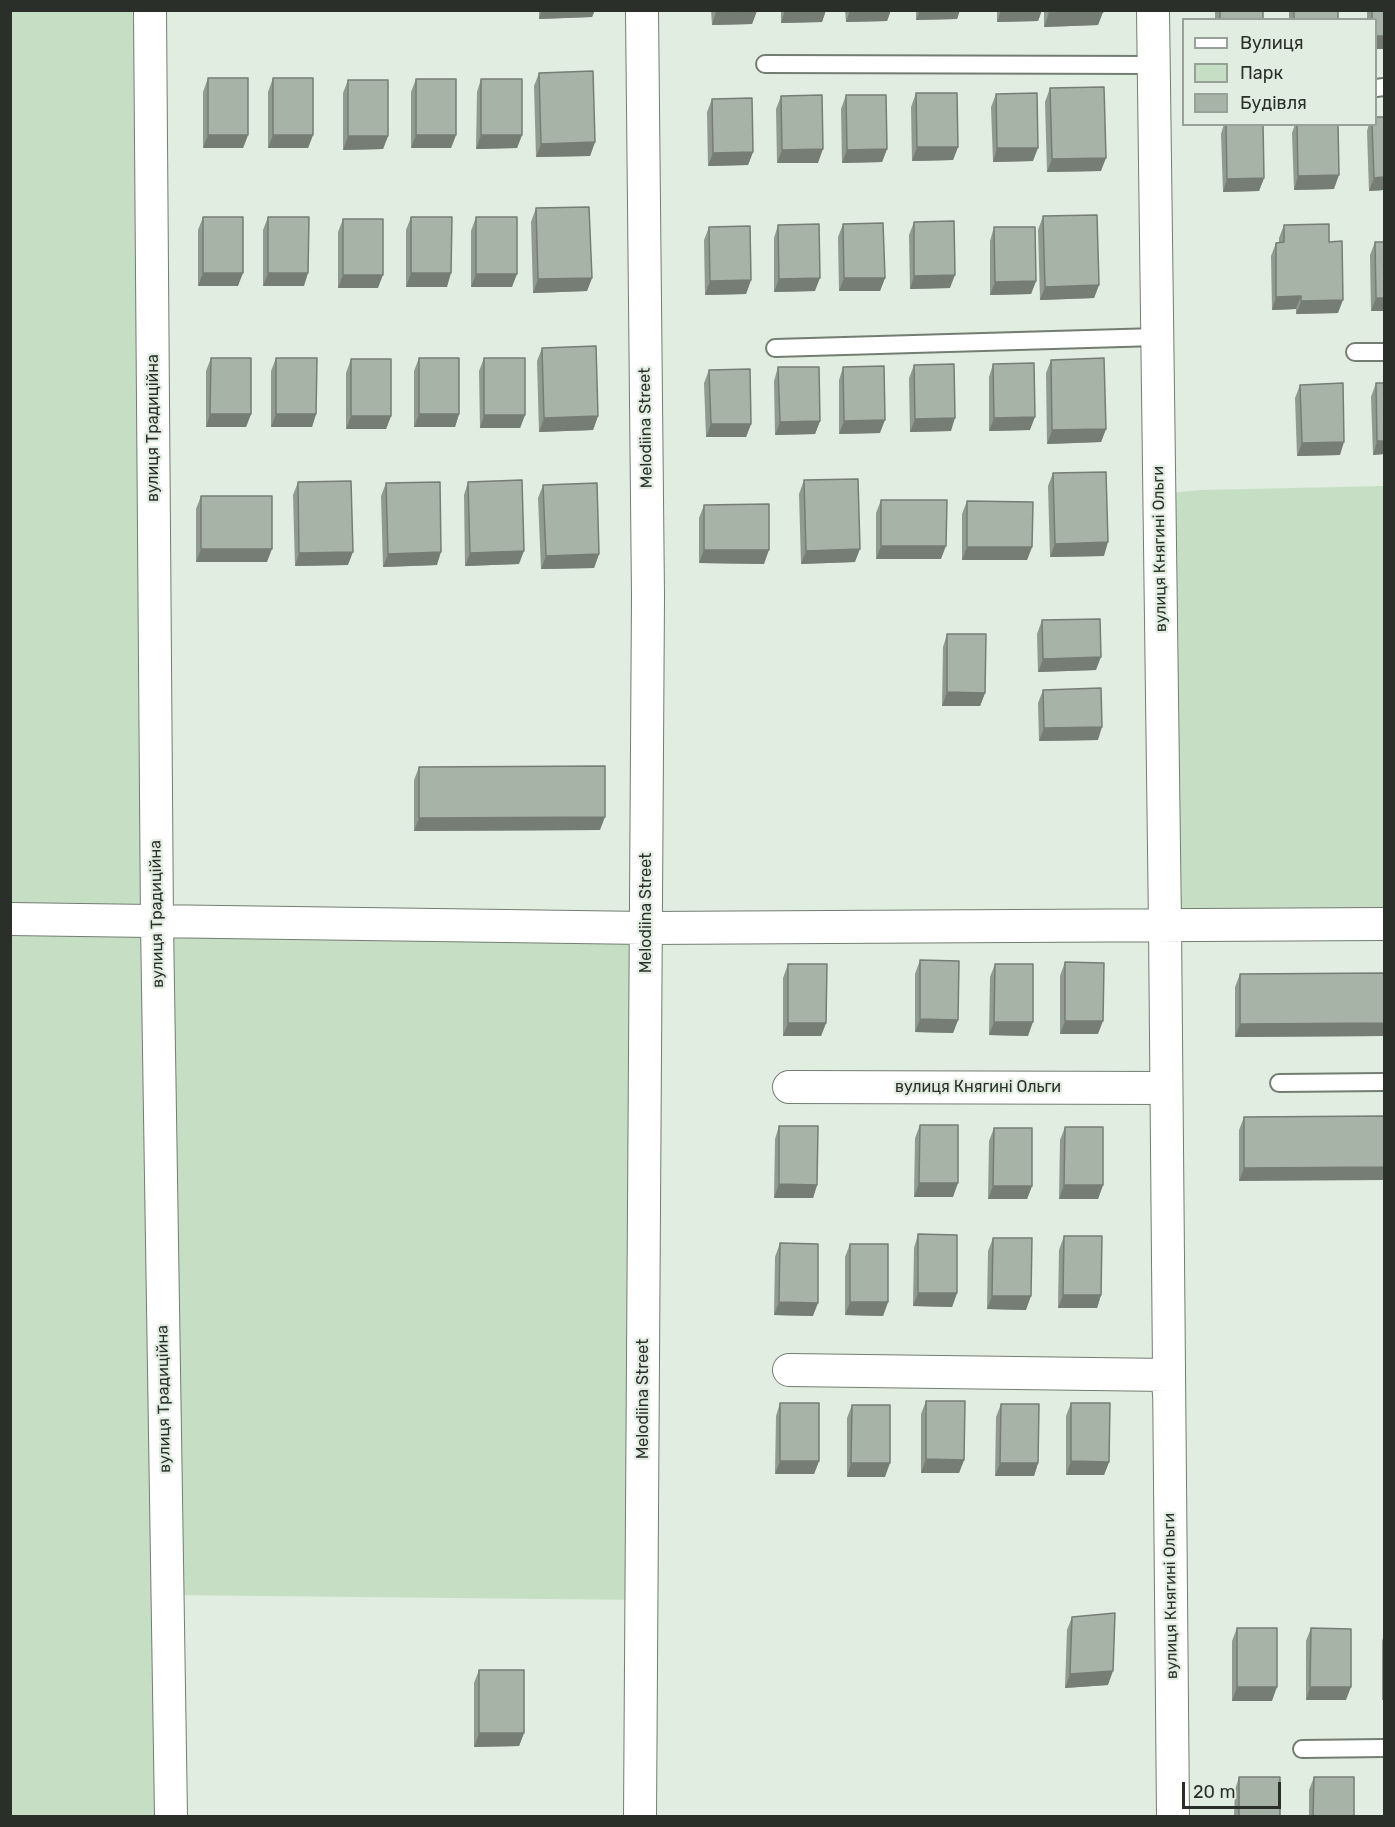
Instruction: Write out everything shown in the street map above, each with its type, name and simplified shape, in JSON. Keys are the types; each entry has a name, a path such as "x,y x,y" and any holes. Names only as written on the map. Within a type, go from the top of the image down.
{"street":[{"name":"вулиця Традиційна","path":"150,10 157,923 171,1816"},
{"name":"Melodiina Street","path":"640,1816 648,596 642,10"},
{"name":"вулиця Княгині Ольги","path":"1153,10 1165,925 1173,1816"},
{"path":"10,920 646,928 1384,924"},
{"name":"вулиця Княгині Ольги","path":"789,1087 1166,1088"},
{"path":"789,1370 1168,1375"}],"lane":[{"path":"765,64 1154,65"},
{"path":"775,348 1157,337"},
{"path":"1355,352 1384,352"},
{"path":"1280,1083 1384,1082"},
{"path":"1302,1749 1384,1748"}],"green space":[{"path":"11,11 150,11 157,922 646,928 642,1600 168,1595 171,1816 11,1816"},
{"path":"1384,486 1384,924 1165,925 1159,494 1200,490"}],"building":[{"path":"716,10 757,10 757,11 716,12"},
{"path":"1049,10 1103,10 1103,12 1049,13"},
{"path":"1220,10 1263,10 1263,18 1220,18"},
{"path":"1294,10 1338,10 1338,18 1294,18"},
{"path":"1372,10 1384,10 1384,36 1377,36 1377,18 1372,18"},
{"path":"593,71 595,142 541,144 539,73"},
{"path":"208,78 248,78 248,135 208,135"},
{"path":"273,78 313,78 313,135 273,135"},
{"path":"416,79 456,79 456,135 416,135"},
{"path":"481,79 522,79 522,135 481,135"},
{"path":"348,80 388,80 388,136 348,136"},
{"path":"1104,87 1106,158 1052,159 1050,88"},
{"path":"916,93 957,93 958,147 917,147"},
{"path":"1037,93 1038,148 997,148 996,94"},
{"path":"822,95 823,149 782,150 781,96"},
{"path":"846,95 886,95 887,149 847,150"},
{"path":"752,98 753,152 713,153 712,99"},
{"path":"1377,117 1384,117 1384,177 1374,178 1372,126 1377,126"},
{"path":"1226,126 1263,126 1264,178 1227,179"},
{"path":"1297,126 1338,126 1339,175 1298,176"},
{"path":"589,207 592,278 538,279 536,208"},
{"path":"1097,215 1099,285 1045,287 1043,216"},
{"path":"203,217 243,217 243,273 203,273"},
{"path":"268,217 309,217 308,273 268,273"},
{"path":"411,217 452,217 451,273 411,273"},
{"path":"476,217 517,217 517,274 476,274"},
{"path":"343,219 383,219 383,275 343,275"},
{"path":"954,221 955,275 914,276 914,222"},
{"path":"883,223 885,278 844,278 843,224"},
{"path":"819,224 820,278 779,279 778,225"},
{"path":"1329,224 1329,242 1342,241 1343,300 1301,301 1301,296 1276,297 1276,243 1284,242 1284,225"},
{"path":"750,226 751,280 710,281 709,227"},
{"path":"994,227 1035,227 1036,281 995,282"},
{"path":"1375,242 1384,242 1384,298 1376,298"},
{"path":"596,346 598,416 544,418 542,348"},
{"path":"211,358 251,358 251,414 210,414"},
{"path":"276,358 317,358 316,414 276,414"},
{"path":"419,358 459,358 459,414 419,414"},
{"path":"484,358 525,358 525,415 484,415"},
{"path":"1104,358 1106,429 1052,430 1051,360"},
{"path":"351,359 391,359 391,416 351,416"},
{"path":"1034,363 1035,417 994,418 993,364"},
{"path":"954,364 955,418 915,419 914,365"},
{"path":"884,366 885,420 844,421 843,367"},
{"path":"778,367 819,367 820,421 780,422"},
{"path":"750,369 751,424 711,424 709,370"},
{"path":"1343,383 1344,442 1302,443 1300,385"},
{"path":"1376,383 1384,383 1384,441 1377,441"},
{"path":"1106,472 1108,542 1055,544 1053,473"},
{"path":"858,479 860,549 806,551 804,480"},
{"path":"522,480 524,551 470,553 468,482"},
{"path":"351,481 353,552 299,553 298,482"},
{"path":"440,482 441,552 388,554 386,483"},
{"path":"597,483 599,554 546,556 543,485"},
{"path":"201,496 272,496 272,549 201,549"},
{"path":"881,500 947,500 946,546 881,546"},
{"path":"967,501 1033,502 1032,547 967,547"},
{"path":"769,504 769,550 704,550 704,505"},
{"path":"1100,619 1101,657 1043,659 1042,620"},
{"path":"947,634 986,634 985,693 947,692"},
{"path":"1101,688 1102,727 1044,728 1043,690"},
{"path":"605,766 605,817 419,818 419,767"},
{"path":"920,960 959,961 958,1020 920,1019"},
{"path":"1065,962 1104,963 1103,1021 1065,1021"},
{"path":"788,964 827,964 826,1023 788,1023"},
{"path":"995,964 1033,964 1033,1022 994,1022"},
{"path":"1384,973 1384,1023 1240,1024 1240,974"},
{"path":"1384,1116 1384,1167 1244,1168 1244,1117"},
{"path":"920,1125 958,1125 958,1183 919,1183"},
{"path":"779,1126 818,1126 817,1185 779,1184"},
{"path":"1065,1127 1103,1127 1103,1185 1064,1185"},
{"path":"994,1128 1032,1128 1032,1186 993,1186"},
{"path":"918,1234 957,1235 957,1293 918,1293"},
{"path":"1064,1236 1102,1236 1101,1295 1063,1295"},
{"path":"993,1238 1032,1238 1031,1296 992,1296"},
{"path":"780,1243 818,1244 818,1303 779,1302"},
{"path":"850,1244 888,1244 888,1302 850,1302"},
{"path":"926,1401 965,1401 964,1460 926,1459"},
{"path":"780,1403 819,1403 819,1461 780,1461"},
{"path":"1071,1403 1110,1403 1109,1462 1071,1461"},
{"path":"1001,1404 1039,1404 1038,1463 1000,1463"},
{"path":"852,1405 890,1405 890,1463 851,1463"},
{"path":"1115,1613 1113,1671 1070,1674 1072,1617"},
{"path":"1237,1628 1277,1628 1277,1687 1237,1687"},
{"path":"1311,1628 1351,1629 1351,1687 1310,1687"},
{"path":"479,1670 524,1670 524,1733 479,1733"},
{"path":"1239,1777 1280,1777 1280,1816 1239,1816"},
{"path":"1314,1777 1354,1777 1354,1816 1313,1816"}]}
